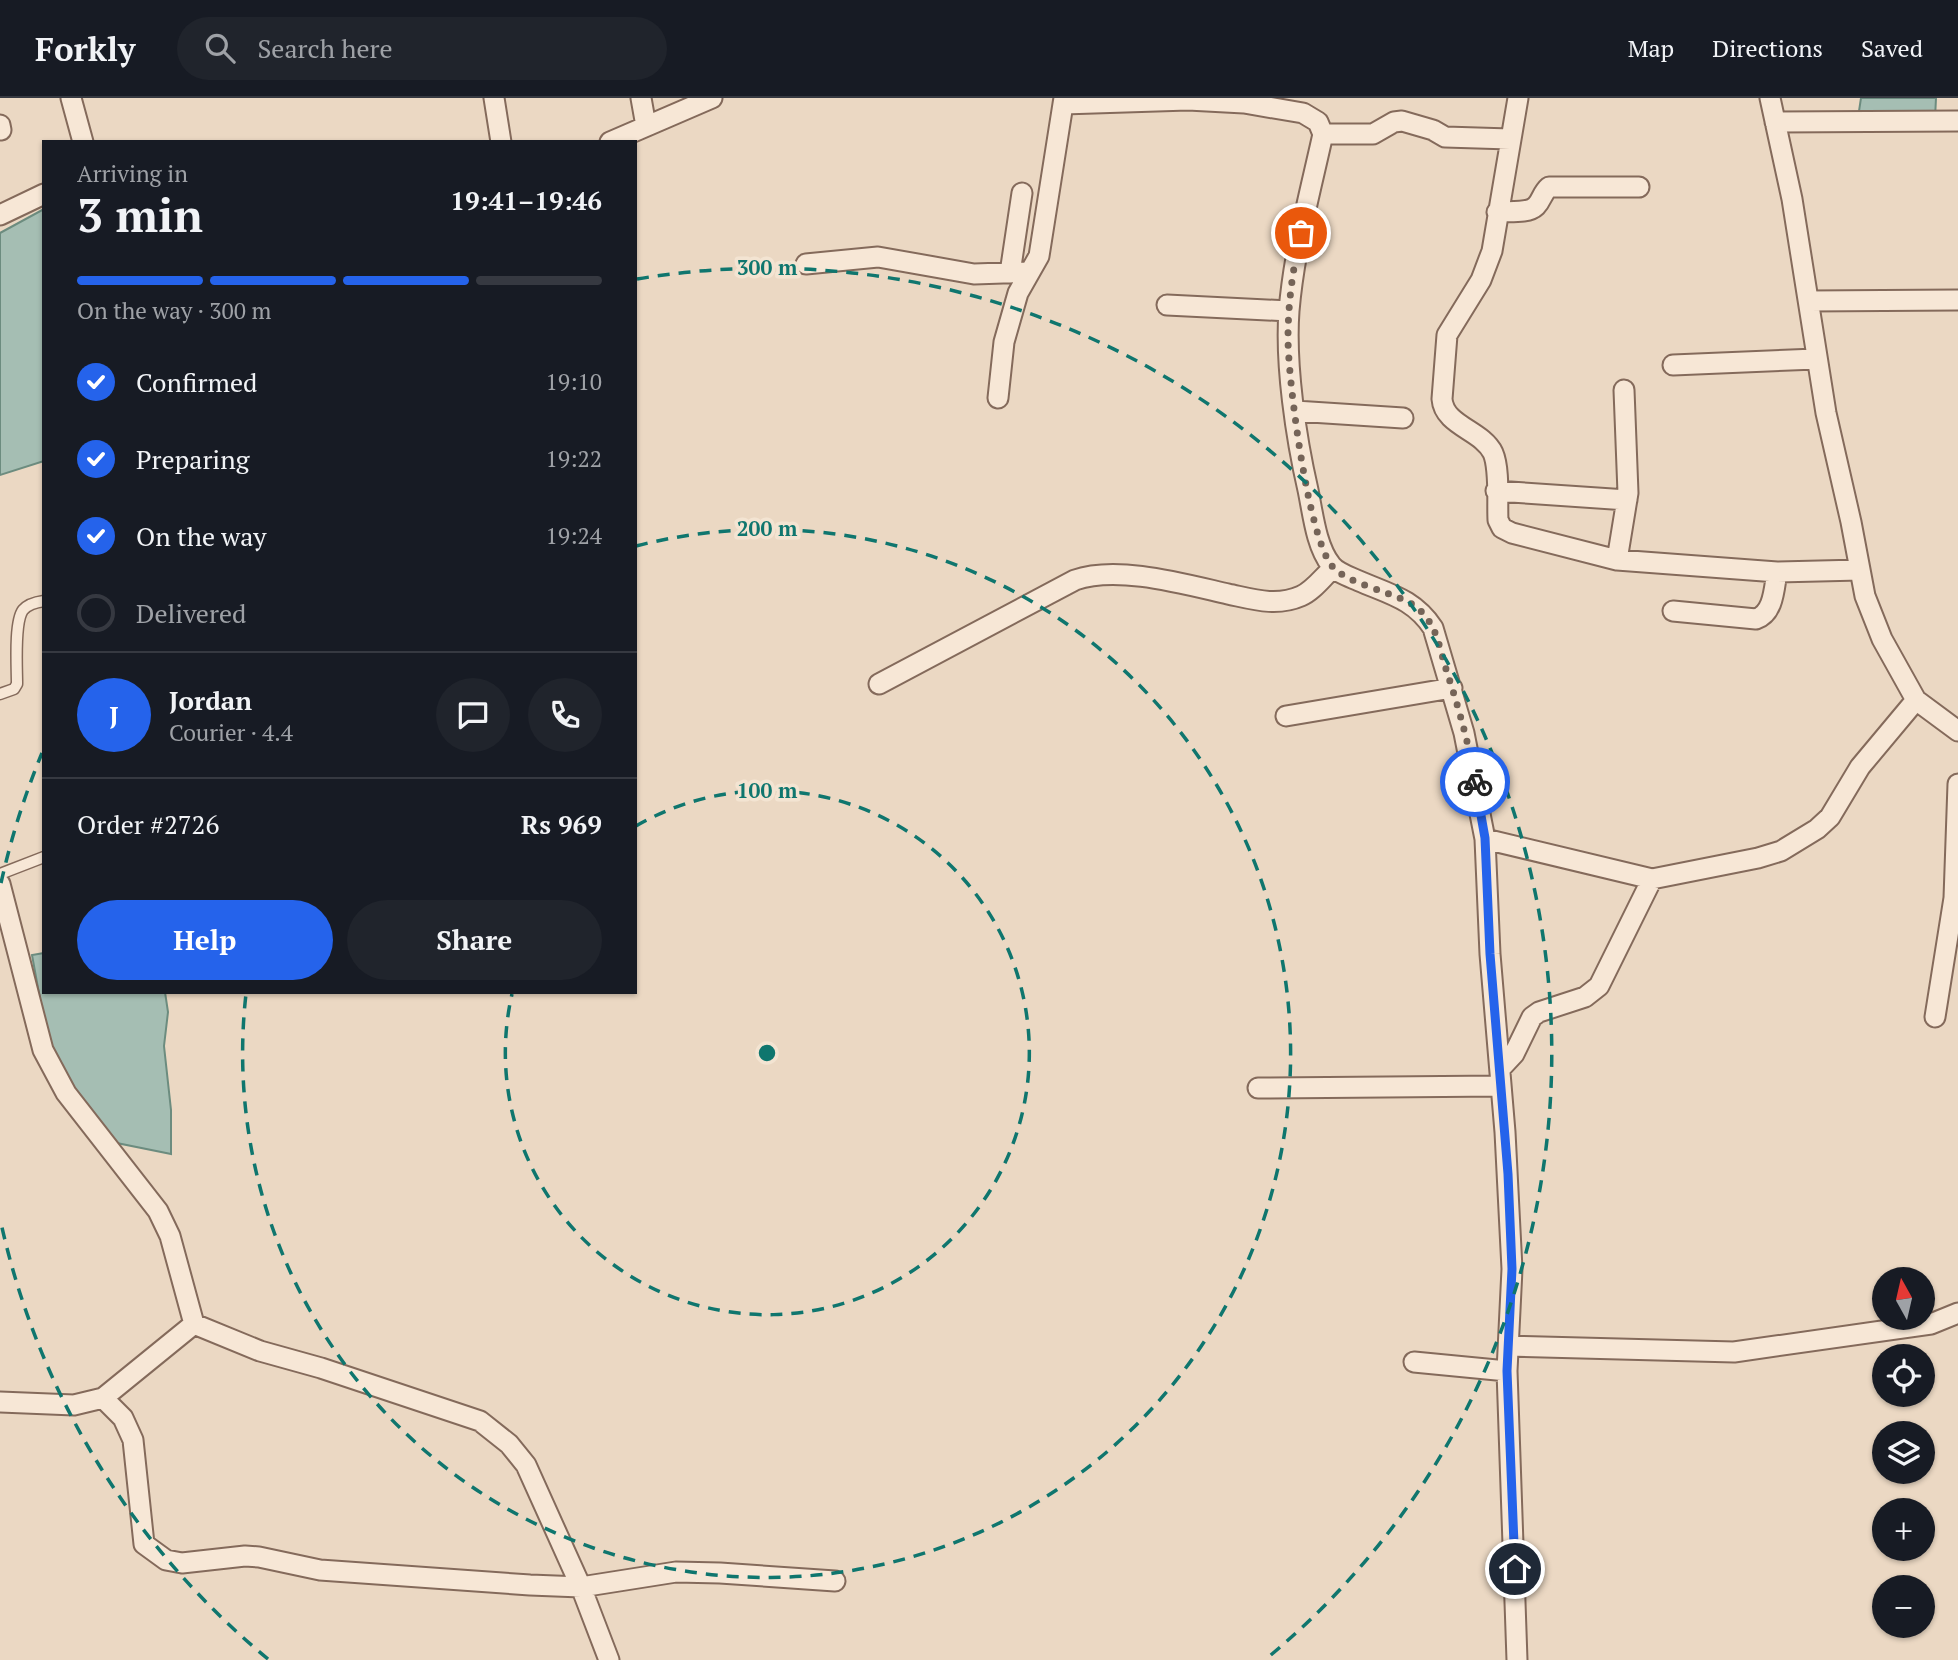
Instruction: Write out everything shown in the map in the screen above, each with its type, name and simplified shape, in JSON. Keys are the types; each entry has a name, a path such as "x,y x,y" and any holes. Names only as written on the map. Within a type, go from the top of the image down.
{"street":[{"path":"71,98 82,140"},
{"path":"494,98 501,140"},
{"path":"641,98 646,126"},
{"path":"614,140 712,98"},
{"path":"1518,98 1488,267 1447,335 1442,399 1447,415 1489,447 1497,467 1498,520 1503,528 1512,533 1617,560 1777,572 1860,570"},
{"path":"1770,98 1792,199 1816,359 1871,615 1899,673 1916,700 1958,731"},
{"path":"998,398 1004,342 1018,293 1039,256 1064,101 1188,100 1244,103 1303,113 1318,122 1323,134 1295,256 1288,342 1302,464 1314,521 1325,555 1333,568 1411,603 1423,613 1433,628 1473,769 1485,838 1490,954 1505,1132 1512,1269 1507,1371 1517,1660"},
{"path":"1323,134 1373,134 1394,122 1402,121 1433,130 1445,137 1510,139"},
{"path":"1775,122 1958,121"},
{"path":"1497,212 1529,211 1535,208 1543,192 1549,187 1639,187"},
{"path":"1010,273 1022,193"},
{"path":"0,215 42,195"},
{"path":"806,264 878,257 964,273 1030,272"},
{"path":"1809,301 1958,300"},
{"path":"1167,305 1289,311"},
{"path":"1673,365 1816,359"},
{"path":"1617,560 1627,500 1624,390"},
{"path":"1295,411 1404,418"},
{"path":"1496,491 1627,500"},
{"path":"879,684 1075,580 1092,574 1168,581 1268,602 1287,601 1304,595 1333,568"},
{"path":"1672,611 1756,619 1763,617 1769,608 1777,572"},
{"path":"1286,716 1452,688"},
{"path":"1485,838 1652,879 1781,851 1817,829 1830,817 1860,767 1916,700"},
{"path":"1935,1017 1951,925 1958,784"},
{"path":"1500,1077 1532,1017 1539,1012 1585,998 1599,986 1652,879"},
{"path":"0,884 43,1050 66,1093 158,1211 170,1237 194,1324"},
{"path":"1258,1088 1500,1077"},
{"path":"1509,1346 1734,1352 1931,1324 1958,1312"},
{"path":"0,1402 74,1405 103,1398 194,1324"},
{"path":"194,1324 260,1351 321,1368 480,1421 495,1431 526,1465 581,1587 609,1660"},
{"path":"1414,1362 1507,1371"},
{"path":"103,1398 123,1418 133,1440 145,1544 166,1560 182,1563 259,1557 320,1570 530,1586 581,1587 676,1572 835,1581"}],"lane":[{"path":"0,694 14,689 17,684 19,621 22,611 28,605 42,602"},
{"path":"0,874 42,858"}],"shaded area":[{"path":"1861,98 1936,98 1935,119 1859,111"},
{"path":"42,210 42,462 0,475 0,233"},
{"path":"42,953 42,994 165,994 168,1012 164,1046 171,1110 171,1154 107,1141 51,1059 32,955"}],"way so far":[{"path":"1301,233 1295,256 1288,342 1302,464 1314,521 1325,555 1333,568 1411,603 1423,613 1433,628 1452,688 1475,782"}],"route":[{"path":"1475,782 1485,838 1490,954 1508,1174 1512,1269 1507,1371 1515,1569"}]}
